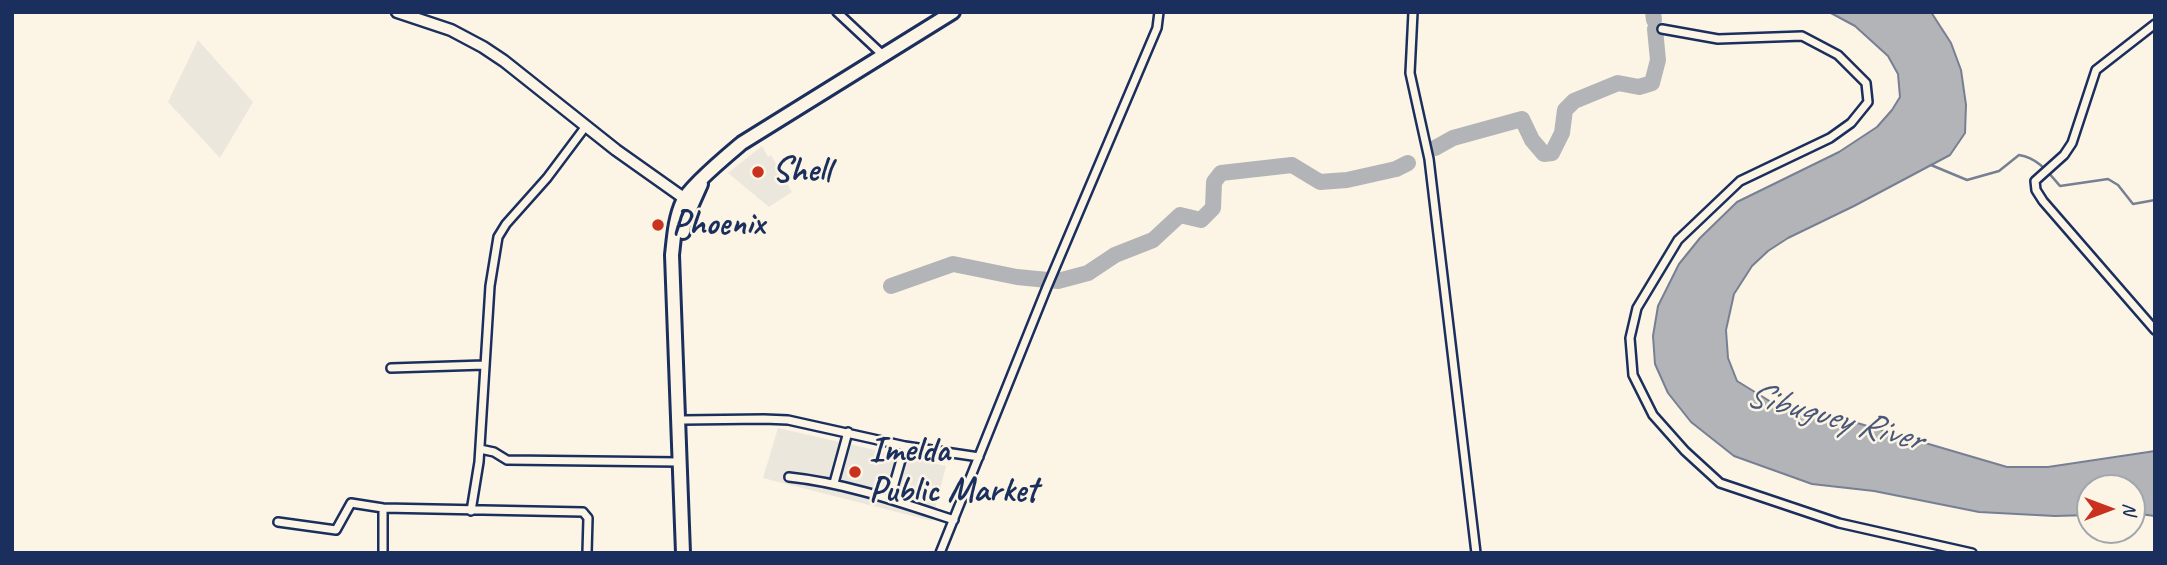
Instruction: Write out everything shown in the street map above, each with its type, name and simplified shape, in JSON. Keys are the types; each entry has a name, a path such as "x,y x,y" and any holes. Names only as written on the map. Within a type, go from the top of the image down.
{"highway":[{"path":"683,553 672,255 676,221 704,177 743,143 953,12"},
{"path":"688,201 680,251 679,287 687,526 691,553"}],"main road":[{"path":"397,12 451,30 483,47 688,201"}],"street":[{"path":"837,12 884,56"},
{"path":"940,553 1047,287 1157,28 1159,12"},
{"path":"1413,12 1410,73 1429,159 1476,553"},
{"path":"2155,24 2096,70 2072,143 2064,155 2035,181 2036,190 2043,201 2155,330"},
{"path":"1662,29 1718,39 1802,36 1838,55 1866,83 1868,102 1851,123 1830,138 1740,181 1678,240 1637,308 1630,338 1633,375 1653,415 1685,451 1720,483 1839,523 1972,553"},
{"path":"471,511 479,462 490,286 498,237 586,126"},
{"path":"391,368 484,365"},
{"path":"683,420 764,419 805,423 905,446 979,457"},
{"path":"834,483 848,432"},
{"path":"890,498 905,446"},
{"path":"480,450 494,452 507,460 679,462"},
{"path":"789,477 834,483 890,498 954,520"},
{"path":"278,523 336,530 351,503 383,508 583,512 588,518 587,553"},
{"path":"383,508 383,553"}],"shaded area":[{"path":"198,40 253,102 220,158 168,102"},
{"path":"762,146 768,157 771,155 792,192 769,207 728,173"},
{"name":"Imelda Public Market","path":"778,428 946,466 932,521 763,478"}],"water":[{"name":"Sibuguey River","path":"1829,12 1931,12 1951,43 1961,70 1966,105 1965,133 1950,155 1788,238 1752,266 1734,294 1726,330 1728,358 1737,381 1776,405 1847,420 2007,467 2048,467 2155,451 2155,516 2146,515 2146,474 2076,474 2076,515 1979,512 1874,491 1812,484 1734,456 1691,422 1668,393 1655,364 1653,336 1658,306 1679,264 1700,238 1737,202 1839,152 1877,127 1900,97 1898,74 1888,56 1855,26"}],"waterway":[{"path":"1653,12 1654,20"},
{"path":"1435,148 1453,138 1522,119 1532,140 1544,154 1552,153 1562,133 1565,110 1574,101 1618,83 1639,87 1652,83 1658,60 1655,29"},
{"path":"1931,165 1967,180 1999,171 2019,155 2037,162 2060,186 2108,179 2118,185 2133,204 2155,200"},
{"path":"891,286 953,264 1017,277 1058,281 1088,273 1115,255 1153,240 1180,215 1201,220 1213,208 1214,182 1221,173 1292,165 1320,182 1347,180 1396,169 1408,163"}],"place":[{"name":"Shell","path":"758,172"},
{"name":"Phoenix","path":"658,225"},
{"name":"Imelda Public Market","path":"855,472"}]}
